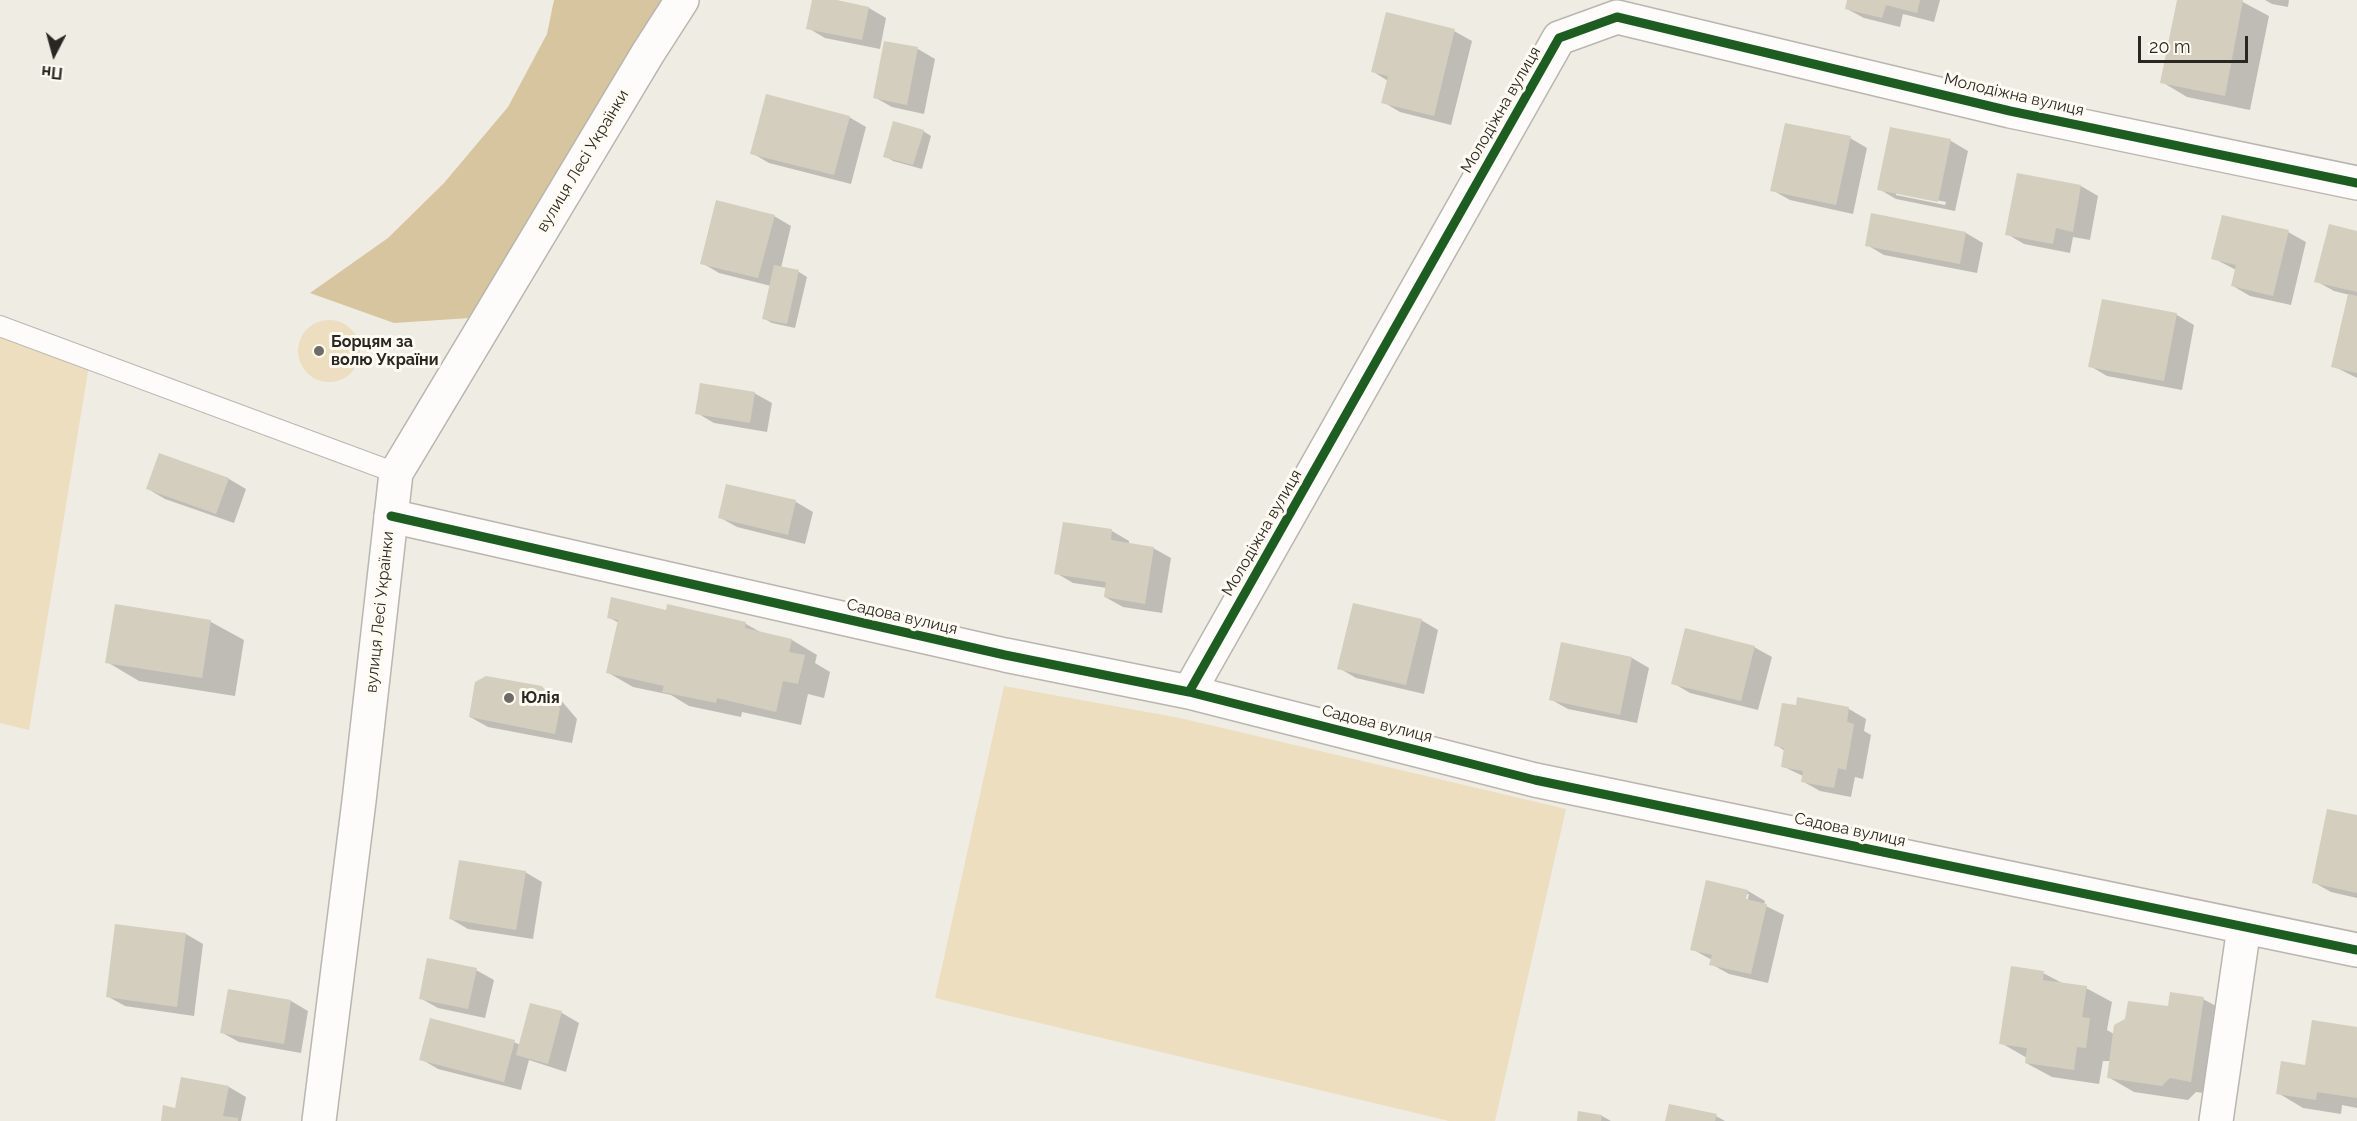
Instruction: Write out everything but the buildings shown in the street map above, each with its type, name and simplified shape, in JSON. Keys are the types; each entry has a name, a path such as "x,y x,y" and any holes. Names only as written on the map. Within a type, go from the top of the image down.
{"street":[{"name":"вулиця Лесі Українки","path":"319,1121 359,801 396,473 682,0"},
{"name":"Молодіжна вулиця","path":"1189,692 1559,38 1617,17 2010,111 2357,183"},
{"name":"Садова вулиця","path":"391,516 1005,656 1189,692 1535,780 2357,950"},
{"path":"2216,1121 2244,927"}],"lane":[{"path":"0,326 396,473"}],"shaded area":[{"path":"554,0 664,0 470,318 394,323 310,293 388,238 444,183 508,107 547,34"},
{"path":"329,320 341,322 351,329 358,339 360,351 358,363 351,373 341,380 329,382 317,380 307,373 300,363 298,351 300,339 307,329 317,322"},
{"path":"0,326 90,359 29,730 0,723"},
{"path":"1004,686 1180,718 1566,809 1495,1121 1449,1121 935,998"}],"cycle path":[{"path":"1189,692 1559,38 1617,17 2010,111 2357,183"},
{"path":"391,516 1005,655 1189,692 1535,780 2357,950"}],"place":[{"name":"Борцям за волю України","path":"319,351"},
{"name":"Юлія","path":"509,698"}]}
